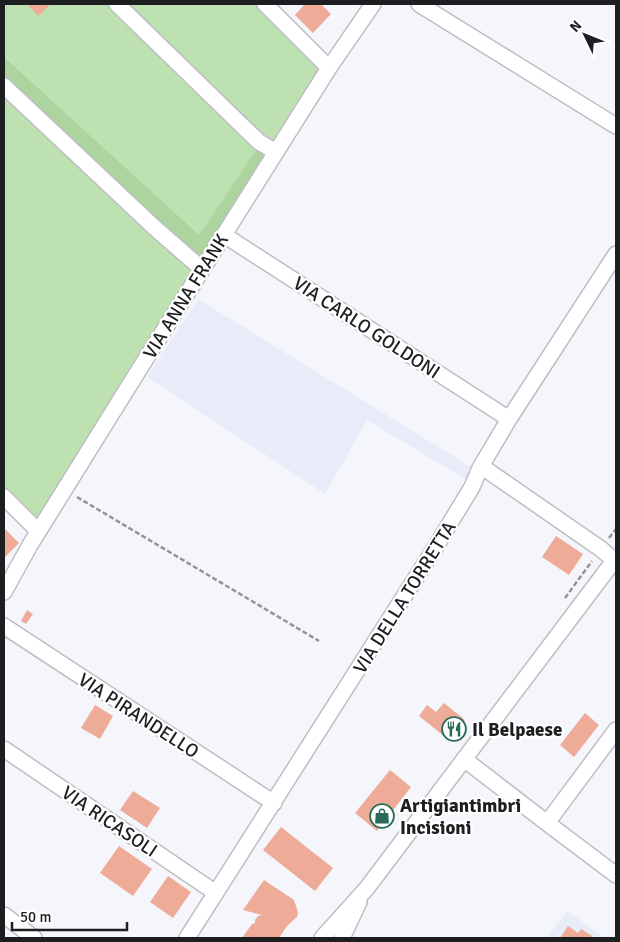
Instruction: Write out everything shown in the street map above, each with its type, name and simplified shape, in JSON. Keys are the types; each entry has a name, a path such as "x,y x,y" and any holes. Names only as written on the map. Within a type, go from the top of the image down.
{"street":[{"path":"117,4 259,142 276,152"},
{"path":"265,4 329,68"},
{"name":"VIA ANNA FRANK","path":"4,592 38,531 202,269 329,68 373,4"},
{"path":"419,4 616,126"},
{"path":"4,86 202,269"},
{"name":"VIA CARLO GOLDONI","path":"224,235 509,419"},
{"name":"VIA DELLA TORRETTA","path":"187,938 443,535 509,419 616,254"},
{"path":"342,938 367,888 616,560 481,466"},
{"path":"4,498 38,531"},
{"name":"VIA PIRANDELLO","path":"4,626 274,803"},
{"path":"547,823 616,730"},
{"name":"VIA RICASOLI","path":"4,749 216,893"},
{"path":"464,759 616,875"},
{"path":"322,938 367,888"},
{"path":"4,915 34,938"}],"path":[{"path":"64,490 319,641"}],"shaded area":[{"path":"198,299 471,467 467,480 367,420 325,494 147,377"},
{"path":"567,911 605,938 547,938"}],"green space":[{"path":"4,4 255,4 323,70 40,518 31,519 4,492"},
{"path":"4,57 199,235 257,149 267,156 200,261 4,80"}],"building":[{"path":"27,4 51,4 38,16"},
{"path":"305,4 321,4 331,14 313,33 295,15"},
{"path":"4,528 19,543 4,558"},
{"path":"556,536 583,554 569,575 542,557"},
{"path":"27,610 33,614 26,624 21,621"},
{"path":"444,703 465,720 449,740 419,716 427,705 436,712"},
{"path":"95,705 113,716 100,739 81,728"},
{"path":"585,713 599,725 574,757 560,745"},
{"path":"390,770 411,787 377,831 355,813"},
{"path":"133,791 160,808 147,828 120,810"},
{"path":"281,827 333,868 315,891 263,850"},
{"path":"119,846 152,869 133,896 100,873"},
{"path":"168,876 191,892 173,918 150,902"},
{"path":"264,880 294,900 298,912 297,917 287,926 279,938 242,938 252,924 255,923 258,916 262,915 243,910"},
{"path":"568,926 578,933 581,929 592,936 591,938 560,938"}],"place":[{"name":"Il Belpaese","path":"454,729"},
{"name":"Artigiantimbri Incisioni","path":"382,816"}]}
